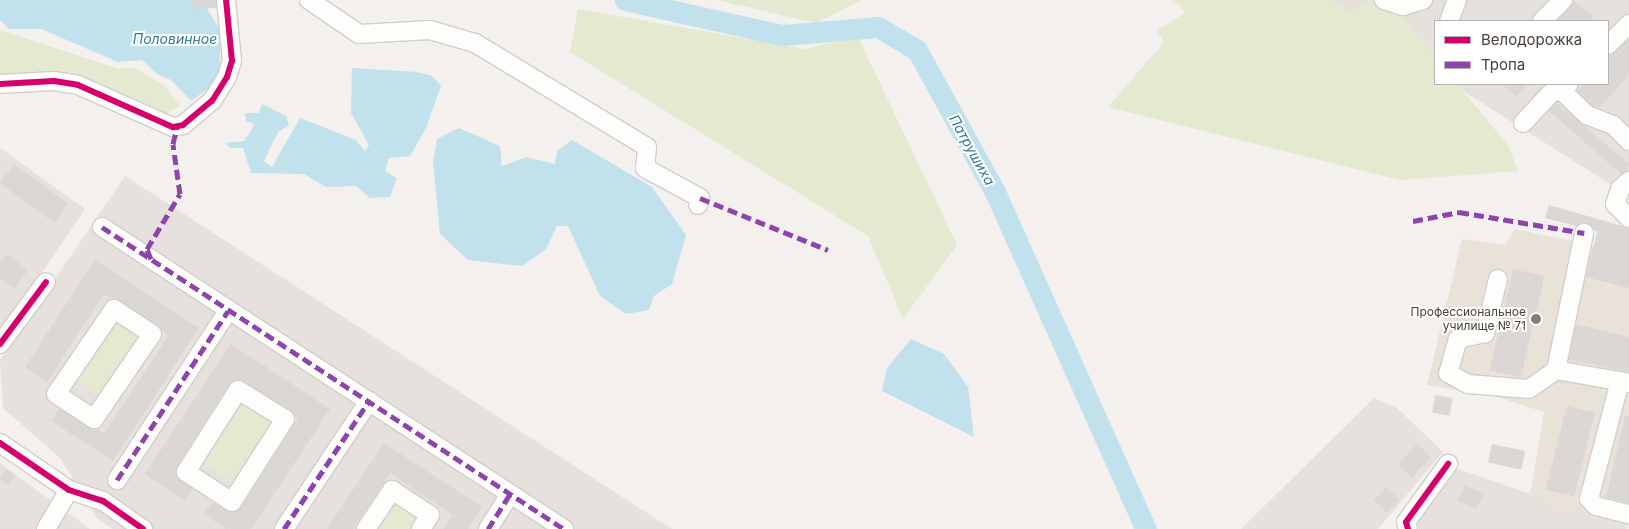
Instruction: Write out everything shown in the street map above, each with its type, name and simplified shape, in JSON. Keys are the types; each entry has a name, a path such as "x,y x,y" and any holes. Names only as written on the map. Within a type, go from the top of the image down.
{"street":[{"path":"0,84 54,81 78,85 173,127 183,125 212,101 228,77 232,61 226,0"},
{"path":"309,0 359,34 430,30 475,43 648,147 645,168 700,198 698,205"},
{"path":"1384,0 1403,6 1423,0"},
{"path":"1449,20 1457,0"},
{"path":"1543,20 1563,0"},
{"path":"1609,45 1629,24"},
{"path":"1523,124 1550,94 1566,87 1587,115 1613,125 1629,141"},
{"path":"1629,181 1620,189 1615,204 1629,218"},
{"path":"102,227 564,529"},
{"path":"1556,370 1584,233"},
{"path":"1498,280 1485,334 1458,339 1448,373 1468,384 1528,389 1556,370 1624,382 1589,499 1596,506 1629,514"},
{"path":"0,344 46,282"},
{"path":"114,309 152,334 94,419 56,394 114,309"},
{"path":"117,480 228,310"},
{"path":"238,390 285,419 232,502 186,472 238,390"},
{"path":"284,529 369,401"},
{"path":"0,443 69,490 103,501 143,529"},
{"path":"1408,529 1406,522 1448,464"},
{"path":"46,529 69,490"},
{"path":"366,529 392,490 430,515 421,529"},
{"path":"488,529 510,494"}],"shaded area":[{"path":"1320,0 1629,0 1629,196 1454,85 1609,85 1609,20 1434,20 1434,72"},
{"path":"0,148 85,209 0,335"},
{"path":"125,176 672,529 113,529 97,518 60,458 3,408 0,360"},
{"name":"Профессиональное училище № 71","path":"1515,229 1629,253 1629,526 1549,506 1546,499 1530,494 1544,412 1498,397 1427,385 1462,239 1505,245"},
{"path":"1374,398 1397,408 1443,452 1378,529 1241,529"},
{"path":"0,463 90,529 0,529"},
{"path":"83,463 182,529 123,529 97,511 80,478"},
{"path":"1455,468 1546,499 1549,506 1627,525 1626,529 1419,529 1418,522"}],"green space":[{"path":"717,0 862,0 816,23"},
{"path":"1173,0 1330,0 1351,12 1367,0 1399,13 1434,56 1434,85 1458,85 1508,145 1518,171 1400,180 1108,107 1164,42 1157,31 1186,12"},
{"path":"578,9 805,49 858,37 957,245 903,319 868,236 570,52"},
{"path":"0,30 119,69 133,67 164,85 180,106 163,115 78,76 0,75"},
{"path":"114,315 143,334 103,397 73,378"},
{"path":"242,399 275,420 235,483 202,463"},
{"path":"392,500 420,518 414,529 373,529"}],"water":[{"name":"Половинное","path":"0,0 202,0 221,32 219,73 213,85 191,101 171,80 157,74 142,60 118,62 41,29 9,29 0,20"},
{"path":"352,68 417,72 432,76 441,86 426,128 410,156 389,158 385,171 397,178 390,197 370,198 356,186 326,187 304,174 251,173 243,148 230,148 226,143 244,141 255,124 246,121 245,113 259,113 262,104 286,116 289,125 278,132 264,161 272,167 300,118 356,140 365,151 369,145 351,113"},
{"path":"459,128 500,146 502,166 526,157 555,164 557,151 572,140 652,187 686,235 672,284 654,296 649,310 626,314 600,296 568,226 557,226 546,249 522,266 468,260 440,234 433,162 437,139"},
{"path":"911,339 944,354 968,387 974,437 882,391 887,368"}],"building":[{"path":"192,0 216,0 216,8 193,9"},
{"path":"1573,0 1594,17 1591,20 1558,20"},
{"path":"1629,39 1629,75 1599,108 1593,106 1577,91 1582,85 1609,85 1609,56"},
{"path":"1503,85 1528,85 1516,97"},
{"path":"1557,103 1629,164 1628,171 1621,174 1549,111"},
{"path":"14,164 68,203 54,223 0,183"},
{"path":"1549,205 1629,228 1629,288 1586,277 1597,232 1587,223 1576,226 1545,218"},
{"path":"7,254 28,270 14,289 0,278 0,263"},
{"path":"95,260 199,328 113,461 51,421 59,409 104,433 168,336 158,325 104,294 47,382 25,367"},
{"path":"1513,269 1544,276 1521,378 1490,370"},
{"path":"1576,324 1629,337 1629,372 1569,360"},
{"path":"231,344 330,409 251,529 226,529 204,514 212,502 231,513 241,508 298,418 244,381 229,384 177,466 177,477 193,489 185,501 145,474"},
{"path":"1435,395 1453,398 1450,416 1432,413"},
{"path":"1567,406 1595,413 1574,496 1546,489"},
{"path":"1625,416 1629,416 1629,503 1606,497"},
{"path":"384,443 482,507 468,529 444,529 453,515 390,473 353,529 327,529"},
{"path":"1417,444 1431,457 1412,477 1398,464"},
{"path":"1492,444 1525,451 1521,470 1488,463"},
{"path":"6,469 15,476 7,485 0,480"},
{"path":"1465,485 1484,494 1477,509 1458,500"},
{"path":"1386,487 1399,499 1387,512 1374,500"}],"waterway":[{"name":"Патрушиха","path":"625,0 782,35 878,27 917,50 995,192 1146,529"}],"marked path":[{"path":"151,259 147,249 180,194 173,144 177,127"},
{"path":"700,198 828,250"},
{"path":"1413,221 1459,212 1584,233"},
{"path":"102,227 564,529"},
{"path":"117,480 228,311"},
{"path":"284,529 369,401"},
{"path":"488,529 510,494"}],"cycle path":[{"path":"0,84 54,81 78,85 173,127 183,125 212,101 227,77 232,61 226,0"},
{"path":"0,344 46,282"},
{"path":"0,443 69,490 103,501 143,529"},
{"path":"1408,529 1406,522 1448,464"}],"place":[{"name":"Профессиональное училище № 71","path":"1536,319"}]}
